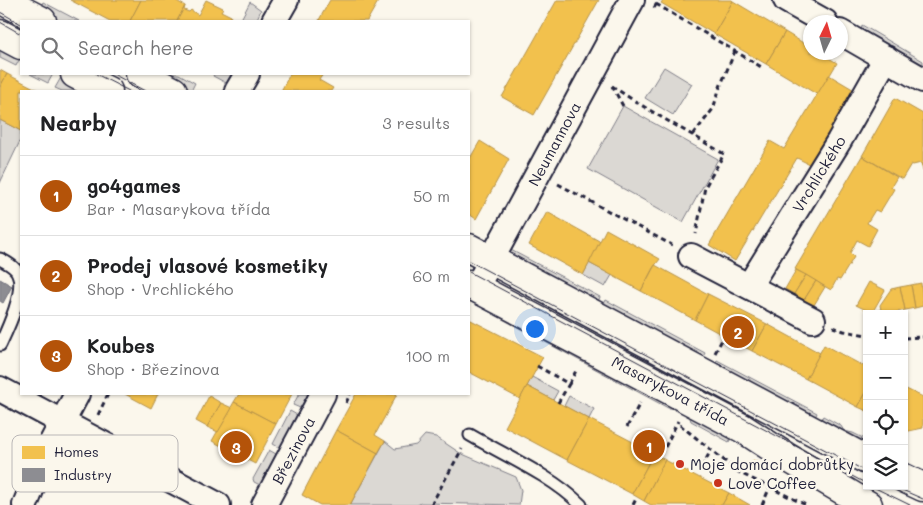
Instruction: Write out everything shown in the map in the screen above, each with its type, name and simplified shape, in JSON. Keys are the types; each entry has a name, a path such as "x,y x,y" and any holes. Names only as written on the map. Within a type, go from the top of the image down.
{"street":[{"path":"2,0 40,20"},
{"path":"275,20 286,0"},
{"name":"Neumannova","path":"472,286 480,254 632,0"},
{"path":"786,0 813,15"},
{"path":"0,34 20,44"},
{"path":"848,37 923,80"},
{"name":"Vrchlického","path":"749,286 839,141 886,58"},
{"path":"77,75 106,90"},
{"path":"142,75 172,90"},
{"path":"239,90 246,75"},
{"name":"Masarykova třída","path":"480,254 863,458"},
{"path":"691,256 813,320"},
{"name":"Masarykova třída","path":"472,286 742,428 868,505"},
{"path":"0,389 87,435"},
{"path":"55,435 76,395"},
{"name":"Březinova","path":"264,505 322,395"},
{"path":"908,480 923,486"},
{"path":"178,483 215,503"},
{"path":"25,505 30,492"}],"lane":[{"path":"0,259 13,266 20,280"},
{"path":"0,345 20,287"},
{"path":"470,435 552,482 582,505"}],"path":[{"path":"656,4 763,68"},
{"path":"693,135 713,109 735,51"},
{"path":"558,184 691,256 705,187 724,154 643,107 612,86 623,106"},
{"path":"813,320 844,331 863,334"},
{"path":"715,353 724,336"},
{"path":"908,338 923,337"},
{"path":"538,366 569,384"},
{"path":"558,403 577,369"},
{"path":"102,422 97,416 108,395"},
{"path":"627,427 640,403"},
{"path":"665,447 677,422 740,473 806,505"},
{"path":"430,505 470,435"},
{"path":"702,467 711,450"},
{"path":"762,505 770,488"},
{"path":"633,505 637,497"}],"shaded area":[{"path":"43,2 77,20 54,20 40,8"},
{"path":"250,2 261,10 256,20 241,20"},
{"path":"862,25 923,61 923,70 861,32"},
{"path":"0,41 20,55 16,66 0,58"},
{"path":"664,67 692,84 673,115 645,98"},
{"path":"32,75 52,75 48,83"},
{"path":"62,75 65,75 94,90 60,90 55,88"},
{"path":"155,75 181,75 195,83 192,90 184,90"},
{"path":"214,75 233,75 228,84"},
{"path":"623,106 718,159 683,222 588,169"},
{"path":"0,120 20,130 20,141 0,183"},
{"path":"507,248 600,297 595,309 510,262"},
{"path":"589,263 612,275 605,287 583,275"},
{"path":"470,291 676,408 668,408 470,302"},
{"path":"606,300 705,353 699,365 600,311"},
{"path":"717,360 817,413 812,424 711,371"},
{"path":"532,377 558,391 553,400 527,386"},
{"path":"298,395 307,395 300,408 293,405"},
{"path":"569,396 594,409 589,419 564,406"},
{"path":"290,411 297,415 280,448 273,444"},
{"path":"689,415 734,432 729,442 691,421"},
{"path":"823,416 841,426 844,431 863,438 863,442 859,449 817,427"},
{"path":"425,435 436,437 460,453 516,477 521,490 519,505 421,503 417,505 350,505 385,441 395,449 416,445"},
{"path":"269,450 276,454 260,485 254,482 253,479"}],"building: Homes":[{"path":"70,0 141,0 131,20 108,20"},
{"path":"141,0 175,0 185,6 178,20 131,20"},
{"path":"206,0 223,8 221,11 231,16 229,20 178,20 185,6 184,10 189,12 191,10 198,15"},
{"path":"330,0 379,0 368,20 319,20"},
{"path":"557,0 599,0 534,115 502,97"},
{"path":"663,0 733,1 714,34 661,3"},
{"path":"733,1 785,32 766,64 714,34"},
{"path":"785,32 803,43 803,60 832,60 837,63 818,95 766,64"},
{"path":"0,70 7,74 0,87"},
{"path":"7,74 38,90 20,90 20,130 0,120 0,87"},
{"path":"289,75 322,75 319,80 333,88 332,90 282,90"},
{"path":"829,75 856,91 811,165 797,158 735,261 709,245 770,141 784,149"},
{"path":"895,98 923,114 923,171 921,163 911,164 902,179 862,156"},
{"path":"480,141 509,159 476,219 470,215 470,158"},
{"path":"862,156 897,177 891,187 894,189 880,212 875,210 867,223 877,229 868,246 857,240 850,253 854,257 840,280 837,279 831,290 795,269"},
{"path":"547,212 601,242 583,275 529,245"},
{"path":"606,229 660,259 641,291 589,263"},
{"path":"655,265 708,294 695,320 641,291"},
{"path":"796,270 806,275 794,294 785,289"},
{"path":"806,275 816,281 804,300 794,294"},
{"path":"816,281 825,287 814,305 804,300"},
{"path":"869,282 885,290 874,310 866,310 856,305"},
{"path":"921,283 923,306 915,308 911,285"},
{"path":"911,285 915,308 905,310 900,287"},
{"path":"900,287 905,310 881,310 880,305 891,289"},
{"path":"708,294 767,324 752,351 695,320"},
{"path":"470,320 543,357 520,399 470,373"},
{"path":"767,324 820,353 806,379 752,351"},
{"path":"824,345 863,366 863,398 858,407 806,379"},
{"path":"527,386 589,419 567,460 505,427"},
{"path":"908,390 923,397 923,428 908,431"},
{"path":"127,395 158,395 151,408"},
{"path":"238,395 291,395 276,424 234,402"},
{"path":"355,395 396,395 375,435 385,441 378,453 336,430"},
{"path":"209,396 221,403 207,427 196,421"},
{"path":"863,398 863,409 858,407"},
{"path":"234,402 276,424 255,464 212,441"},
{"path":"221,403 232,408 218,432 207,427"},
{"path":"589,419 654,453 632,494 567,460"},
{"path":"336,430 378,453 350,505 320,505 302,495"},
{"path":"654,453 665,460 644,501 632,494"},
{"path":"665,460 729,493 722,505 651,505 644,501"},
{"path":"753,460 761,464 757,473 749,468"},
{"path":"729,493 750,505 722,505"}],"building: Industry":[{"path":"0,279 12,286 3,303 0,301"}],"tram line":[{"path":"0,12 20,23"},
{"path":"0,22 20,33"},
{"path":"98,75 127,90"},
{"path":"115,75 143,90"},
{"path":"470,262 863,470"},
{"path":"470,273 863,482"},
{"path":"879,490 910,505"},
{"path":"902,490 923,499"}],"place":[{"name":"Prodej vlasové kosmetiky","path":"738,332"},
{"name":"go4games","path":"649,446"},
{"name":"Koubes","path":"236,447"},
{"name":"Moje domácí dobrůtky","path":"680,464"},
{"name":"Love Coffee","path":"718,483"}]}
